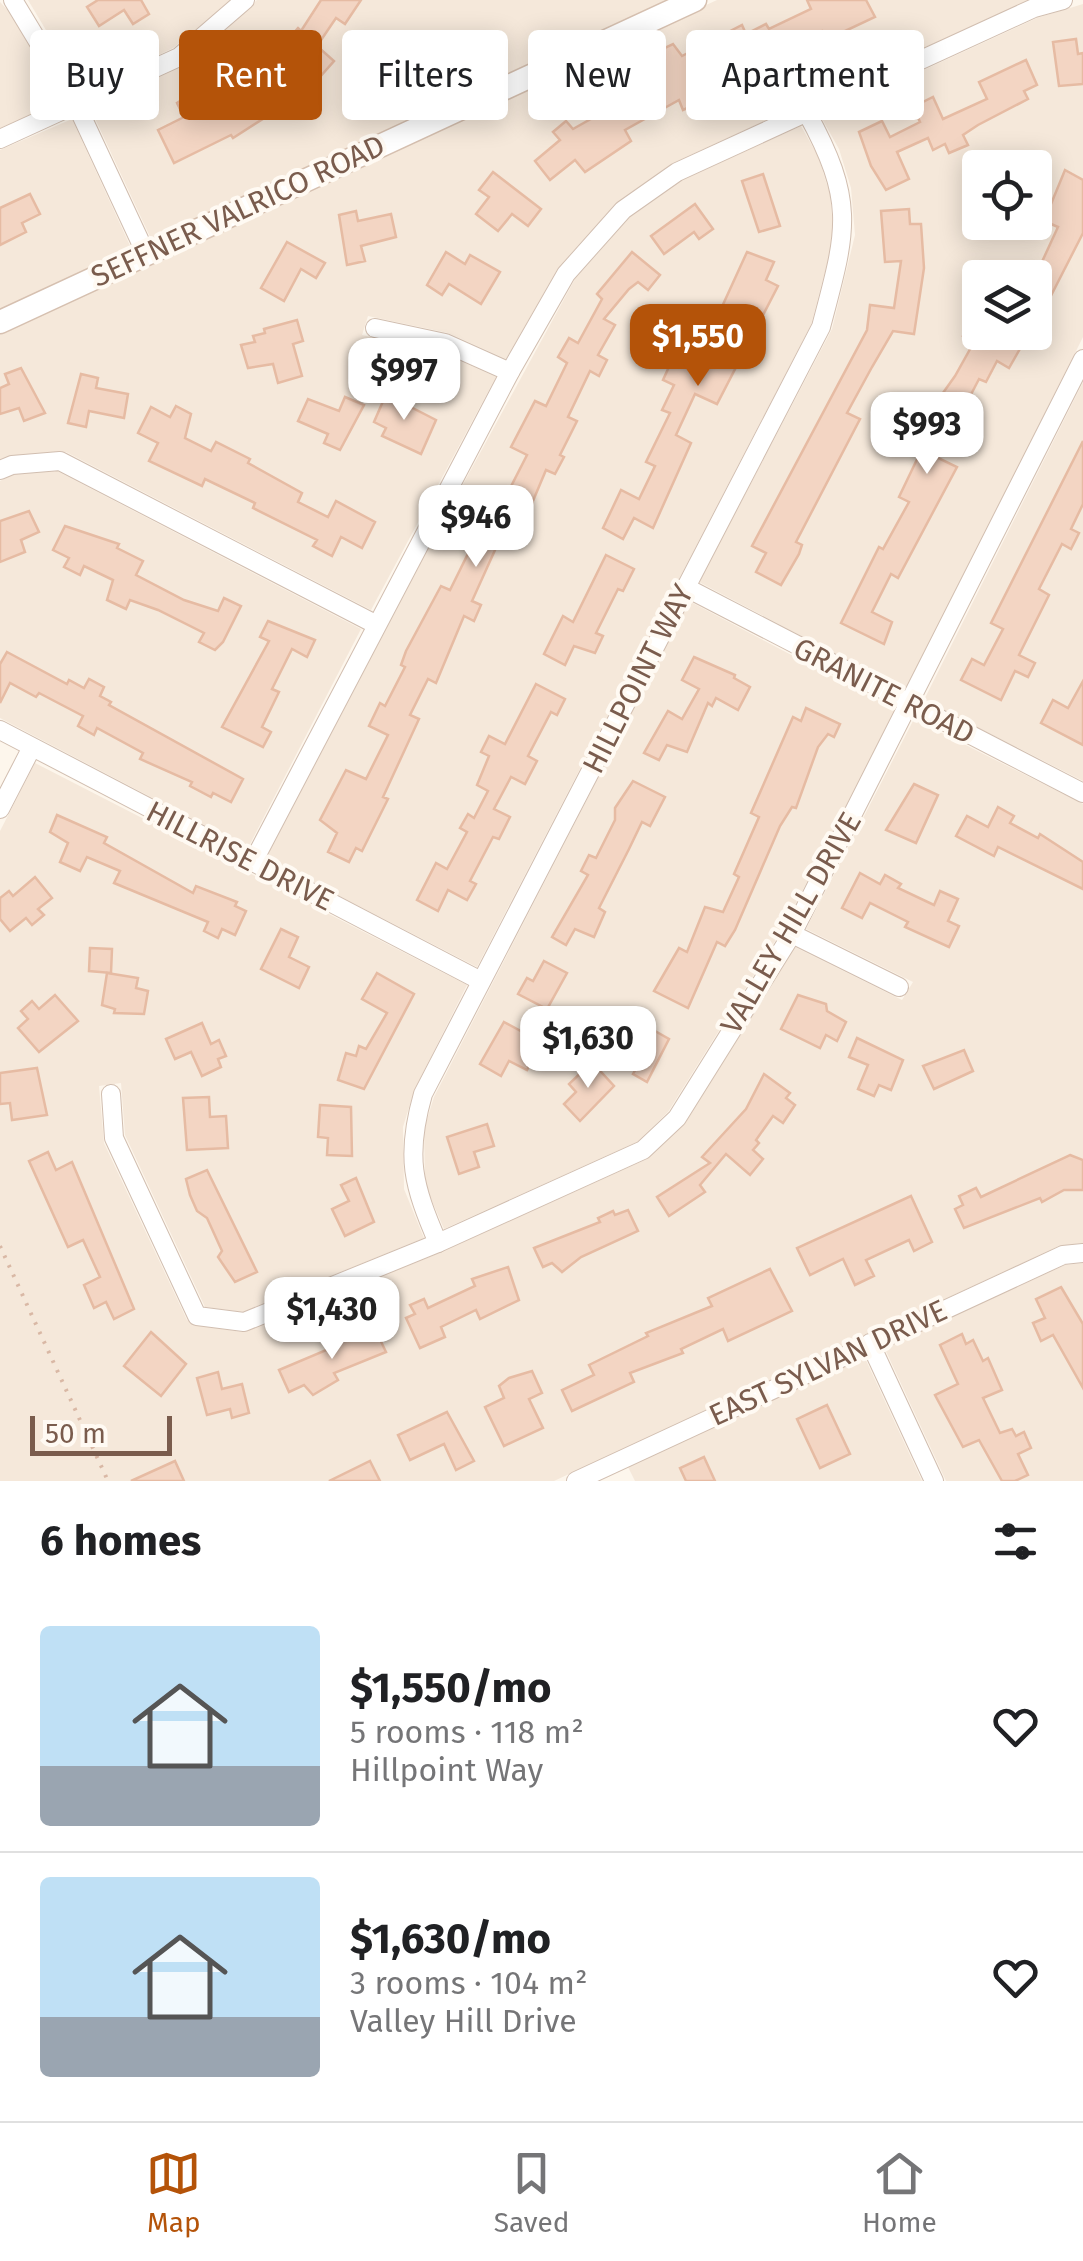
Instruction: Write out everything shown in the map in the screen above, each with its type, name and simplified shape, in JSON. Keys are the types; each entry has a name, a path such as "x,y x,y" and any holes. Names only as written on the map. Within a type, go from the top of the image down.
{"street":[{"path":"13,0 31,30"},
{"path":"159,67 179,57 245,0"},
{"name":"SEFFNER VALRICO ROAD","path":"0,322 694,0"},
{"path":"924,59 1034,8 1063,0"},
{"path":"0,139 45,120"},
{"path":"84,120 146,254"},
{"path":"252,862 375,624 566,274 623,210 677,172 791,120"},
{"name":"HILLPOINT WAY","path":"438,1243 415,1188 413,1129 423,1094 822,327 844,236 840,192 828,152 810,120"},
{"path":"375,328 445,343 510,372"},
{"name":"VALLEY HILL DRIVE","path":"111,1094 114,1138 197,1316 244,1322 438,1243 642,1150 676,1118 792,934 1083,359"},
{"path":"0,470 12,464 60,461 375,624"},
{"name":"GRANITE ROAD","path":"685,587 1083,792"},
{"name":"HILLRISE DRIVE","path":"0,730 31,750 481,981"},
{"path":"0,809 31,750"},
{"path":"792,934 899,986"},
{"name":"EAST SYLVAN DRIVE","path":"576,1481 1063,1255 1083,1252"},
{"path":"870,1343 934,1481"},
{"path":"614,1463 622,1481"}],"path":[{"path":"0,1246 108,1481"}],"shaded area":[{"path":"28,0 232,0 195,30 179,30 179,43 159,55 159,30 46,30"},
{"path":"257,0 671,0 606,30 528,30 528,66 508,76 508,30 342,30 342,120 413,120 152,241 96,120 159,120 159,77 179,67 179,120 322,120 322,30 223,30"},
{"path":"717,0 1029,0 924,48 924,30 686,30 686,120 767,120 673,163 615,204 558,268 506,359 448,333 368,316 362,335 440,352 496,377 371,610 66,452 0,459 0,332 458,120 508,120 508,97 528,88 528,120 666,120 666,30 652,30"},
{"path":"0,2 30,46 30,115 0,128"},
{"path":"1083,4 1083,337 906,691 699,582 832,329 855,235 851,188 839,149 823,120 924,120 924,70 1037,18"},
{"path":"72,120 132,250 0,311 0,150"},
{"path":"801,126 818,156 830,194 834,237 811,325 477,967 266,858 384,629 575,279 630,217 682,180"},
{"path":"1083,382 1083,781 924,700"},
{"path":"57,471 361,629 248,848 0,718 0,481 14,474"},
{"path":"689,601 896,710 782,930 668,1112 637,1142 444,1229 425,1185 424,1129 434,1097"},
{"path":"914,719 1083,804 1083,1243 1059,1246 554,1481 0,1481 0,831 35,763 467,985 414,1091 403,1127 404,1189 424,1238 243,1312 205,1307 125,1135 121,1083 99,1086 104,1143 187,1320 195,1325 242,1332 432,1256 647,1159 686,1122 795,947 902,1000 913,982 806,929"},
{"path":"1083,1263 1083,1481 946,1481 884,1347 1065,1265"},
{"path":"864,1356 922,1481 635,1481 628,1467"}],"building":[{"path":"98,0 141,0 149,14 133,24 124,10 99,26 87,7"},
{"path":"321,0 361,0 345,24 336,18 322,39 322,30 302,30"},
{"path":"807,0 866,0 875,17 847,30 754,30 766,24 769,29 811,9"},
{"path":"1076,39 1078,54 1083,53 1083,84 1059,86 1053,42"},
{"path":"673,44 682,56 686,54 683,110 679,100 666,107 666,47"},
{"path":"322,50 334,61 322,75"},
{"path":"1026,60 1037,85 1024,91 1028,99 963,135 968,145 949,153 945,144 933,150 928,138 897,152 909,179 886,190 871,166 859,132 882,121 890,137 924,120 924,102 933,97 943,119 987,99 979,82"},
{"path":"179,120 261,120 233,138 231,135 174,163 158,130"},
{"path":"589,120 643,120 625,130 631,141 585,172 575,160 550,180 535,161 560,140 553,132 566,121 573,129"},
{"path":"1065,170 1083,180 1083,233 1052,294 1052,260 1043,260 1058,227 1052,224 1052,202"},
{"path":"493,172 541,209 528,226 512,214 498,231 476,214 489,197 479,190"},
{"path":"763,174 780,226 759,232 742,181"},
{"path":"30,194 40,214 22,223 26,232 0,245 0,208"},
{"path":"695,204 713,229 699,239 694,232 664,254 651,236"},
{"path":"909,209 910,224 921,224 924,268 914,334 893,331 847,413 860,419 796,542 802,545 799,554 781,585 756,572 766,553 752,546 867,330 870,305 894,308 901,261 885,262 881,211"},
{"path":"356,211 358,221 391,214 396,237 361,246 365,261 347,265 339,215"},
{"path":"287,242 325,263 316,278 301,269 284,301 261,288"},
{"path":"446,252 465,264 470,255 500,272 481,304 449,284 442,295 427,285"},
{"path":"632,252 660,275 648,290 638,282 629,289 604,319 615,325 598,355 607,360 599,376 590,371 568,417 577,421 560,455 564,457 555,474 546,470 514,546 500,539 472,601 481,605 474,621 464,616 436,683 428,679 410,715 419,719 383,797 388,799 362,851 356,848 349,862 328,852 337,833 320,820 346,770 366,779 388,735 369,726 380,703 385,706 405,667 401,665 406,651 441,586 450,590 496,497 504,500 527,455 511,447 535,401 546,406 567,363 558,357 569,338 578,343 602,299 597,294"},
{"path":"747,252 774,262 766,280 778,286 717,404 695,394 676,435 691,443 653,528 634,518 623,539 603,528 621,490 639,499 655,466 646,462 670,413 662,410 674,385 663,380 673,358 694,368"},
{"path":"297,320 303,341 293,344 302,376 278,383 273,364 248,368 241,345 255,342 253,336 265,333 264,329"},
{"path":"970,350 1019,350 1009,368 997,361 986,382 979,379 938,458 957,467 898,578 891,574 872,612 892,622 884,644 841,623 879,547 883,549 909,502 899,497 933,426 917,419 924,403 933,407"},
{"path":"21,368 45,413 24,421 19,408 0,414 0,388 9,384 5,374"},
{"path":"81,374 98,378 96,388 128,394 124,418 89,411 86,427 68,423"},
{"path":"388,390 404,397 401,402 436,420 421,454 382,436 386,428 374,422"},
{"path":"345,397 364,405 340,450 324,443 328,434 298,421 308,399 339,411"},
{"path":"176,406 191,414 185,438 211,451 216,442 250,459 248,463 302,493 298,502 328,517 336,501 375,522 362,548 341,537 332,556 313,546 317,540 253,508 255,503 205,479 202,486 149,461 158,443 138,433 151,407 170,417"},
{"path":"1083,441 1083,504 1071,529 1079,533 1071,549 1062,544 1039,589 1049,595 1019,655 1035,663 1028,677 1015,671 1001,700 961,680 972,659 984,665 1003,629 991,623"},
{"path":"29,511 39,532 21,540 25,552 0,562 0,521"},
{"path":"65,526 119,544 117,548 143,561 136,575 184,600 218,611 224,598 241,606 223,642 215,650 199,642 204,633 158,610 130,600 126,609 107,600 113,580 84,566 80,575 64,567 69,558 53,550"},
{"path":"606,555 634,569 623,591 618,589 596,633 603,636 595,653 574,646 565,665 544,654 563,616 573,622"},
{"path":"268,621 315,640 307,657 292,649 272,689 279,692 262,727 271,732 263,747 222,727 269,641 260,637"},
{"path":"7,652 67,684 69,680 84,688 89,679 104,687 100,696 111,702 109,705 243,779 231,802 213,793 211,797 190,786 192,782 140,759 143,753 97,728 94,735 78,726 83,716 39,693 36,697 10,683 0,703 0,664"},
{"path":"694,657 735,675 750,687 738,710 716,698 712,706 708,703 687,752 667,745 659,760 644,753 668,711 682,719 699,689 682,680"},
{"path":"1083,681 1083,745 1041,723 1053,700 1068,708"},
{"path":"536,684 565,699 557,715 551,712 528,756 537,761 525,784 511,777 494,809 510,817 499,839 493,837 470,881 476,884 467,900 448,890 438,911 417,900 436,863 447,869 467,832 460,828 468,814 474,818 488,791 477,785 489,756 481,752 489,736 505,744"},
{"path":"806,708 840,724 834,737 828,734 818,747 796,808 792,807 780,826 735,930 725,946 717,942 688,1008 654,991 679,948 687,952 705,907 723,912 739,877 734,874 759,817 751,813 793,717 801,721"},
{"path":"633,781 665,797 650,826 642,822 599,908 605,912 594,937 575,929 566,945 552,937 588,875 581,871 589,855 596,858 615,820 615,808"},
{"path":"914,784 938,795 916,843 886,830"},
{"path":"998,807 1014,816 1010,823 1038,838 1040,834 1083,862 1083,889 998,847 994,856 956,836 967,816 988,827"},
{"path":"57,815 107,837 104,843 193,893 196,886 237,902 235,906 246,911 235,935 222,929 218,938 204,931 208,922 114,883 120,871 87,857 80,871 60,862 68,843 50,832"},
{"path":"860,873 880,884 885,875 901,884 898,888 934,905 940,891 958,899 948,921 959,926 949,947 905,927 908,922 870,903 862,918 842,908"},
{"path":"35,877 52,898 38,909 44,915 32,925 26,918 10,931 0,919 0,898 9,891 13,896"},
{"path":"281,929 298,937 289,957 309,967 299,988 261,969"},
{"path":"90,948 112,949 111,973 89,971"},
{"path":"544,961 567,973 547,1009 518,994 527,978 533,981"},
{"path":"107,973 138,978 136,988 148,991 144,1014 114,1013 115,1009 102,1005"},
{"path":"377,973 414,994 364,1089 338,1080 346,1053 356,1056 359,1046 366,1049 387,1013 362,999"},
{"path":"55,995 78,1021 39,1052 18,1028 28,1019 21,1011 32,1001 39,1009"},
{"path":"798,995 826,1004 827,1011 846,1022 837,1041 826,1035 820,1048 781,1029"},
{"path":"504,1022 541,1042 527,1070 509,1061 501,1076 480,1064"},
{"path":"202,1023 211,1044 219,1040 226,1056 218,1059 221,1067 202,1076 191,1052 175,1059 166,1039"},
{"path":"641,1023 669,1039 647,1082 633,1074 642,1058 625,1044"},
{"path":"857,1038 903,1060 891,1090 879,1085 874,1096 858,1089 868,1065 849,1057"},
{"path":"964,1050 973,1071 934,1089 923,1066"},
{"path":"592,1062 614,1086 580,1121 564,1104 576,1092 569,1084"},
{"path":"37,1068 47,1115 12,1120 10,1103 0,1104 0,1073"},
{"path":"764,1074 790,1093 786,1098 795,1105 783,1123 773,1116 756,1140 759,1143 753,1150 763,1159 750,1175 726,1154 700,1185 705,1192 669,1216 657,1197 710,1163 702,1157 746,1109"},
{"path":"209,1097 210,1117 226,1116 228,1148 187,1150 183,1098"},
{"path":"320,1105 351,1107 352,1156 327,1155 328,1138 318,1137"},
{"path":"487,1124 494,1146 474,1152 479,1167 459,1174 447,1137"},
{"path":"48,1152 56,1170 72,1162 134,1309 114,1319 106,1302 94,1308 84,1285 100,1277 83,1240 68,1247 29,1161"},
{"path":"1070,1155 1083,1160 1083,1190 1064,1190 1042,1202 1040,1198 964,1228 955,1209 963,1205 959,1196 976,1188 981,1197"},
{"path":"207,1170 257,1272 235,1282 218,1257 222,1251 207,1218 197,1211 186,1179"},
{"path":"356,1178 374,1222 345,1236 332,1209 349,1201 341,1185"},
{"path":"911,1196 932,1242 914,1251 909,1240 866,1260 874,1276 855,1285 843,1259 810,1275 797,1248"},
{"path":"628,1210 638,1231 581,1257 562,1272 552,1263 543,1267 534,1248 600,1222 598,1218 613,1211 615,1215"},
{"path":"508,1267 519,1300 480,1319 476,1310 441,1327 445,1337 420,1348 406,1318 415,1314 410,1305 424,1299 428,1308 475,1286 472,1279"},
{"path":"770,1269 792,1311 728,1341 723,1329 681,1349 683,1353 630,1373 634,1382 572,1411 562,1390 594,1375 589,1365 648,1336 646,1333 712,1306 708,1298"},
{"path":"1061,1287 1083,1324 1083,1388 1053,1335 1041,1341 1033,1323 1045,1318 1036,1299"},
{"path":"360,1329 362,1333 375,1329 386,1352 334,1373 338,1380 313,1395 304,1385 289,1392 279,1370 336,1346"},
{"path":"151,1332 186,1364 161,1396 124,1366"},
{"path":"962,1334 966,1344 973,1340 983,1361 988,1358 1002,1390 983,1398 1000,1433 1012,1429 1016,1436 1024,1432 1031,1448 1018,1454 1028,1475 1015,1481 1002,1481 979,1440 963,1447 935,1395 958,1384 940,1345"},
{"path":"532,1371 542,1393 529,1399 543,1428 504,1446 485,1407 504,1398 499,1386 509,1378"},
{"path":"218,1372 222,1389 242,1384 249,1413 232,1418 230,1409 207,1415 197,1378"},
{"path":"827,1405 850,1454 820,1468 797,1419"},
{"path":"447,1412 474,1461 456,1470 444,1444 410,1460 398,1435"},
{"path":"704,1457 715,1481 686,1481 680,1468"},
{"path":"175,1461 184,1481 131,1481"},
{"path":"370,1461 380,1481 329,1481"}]}
